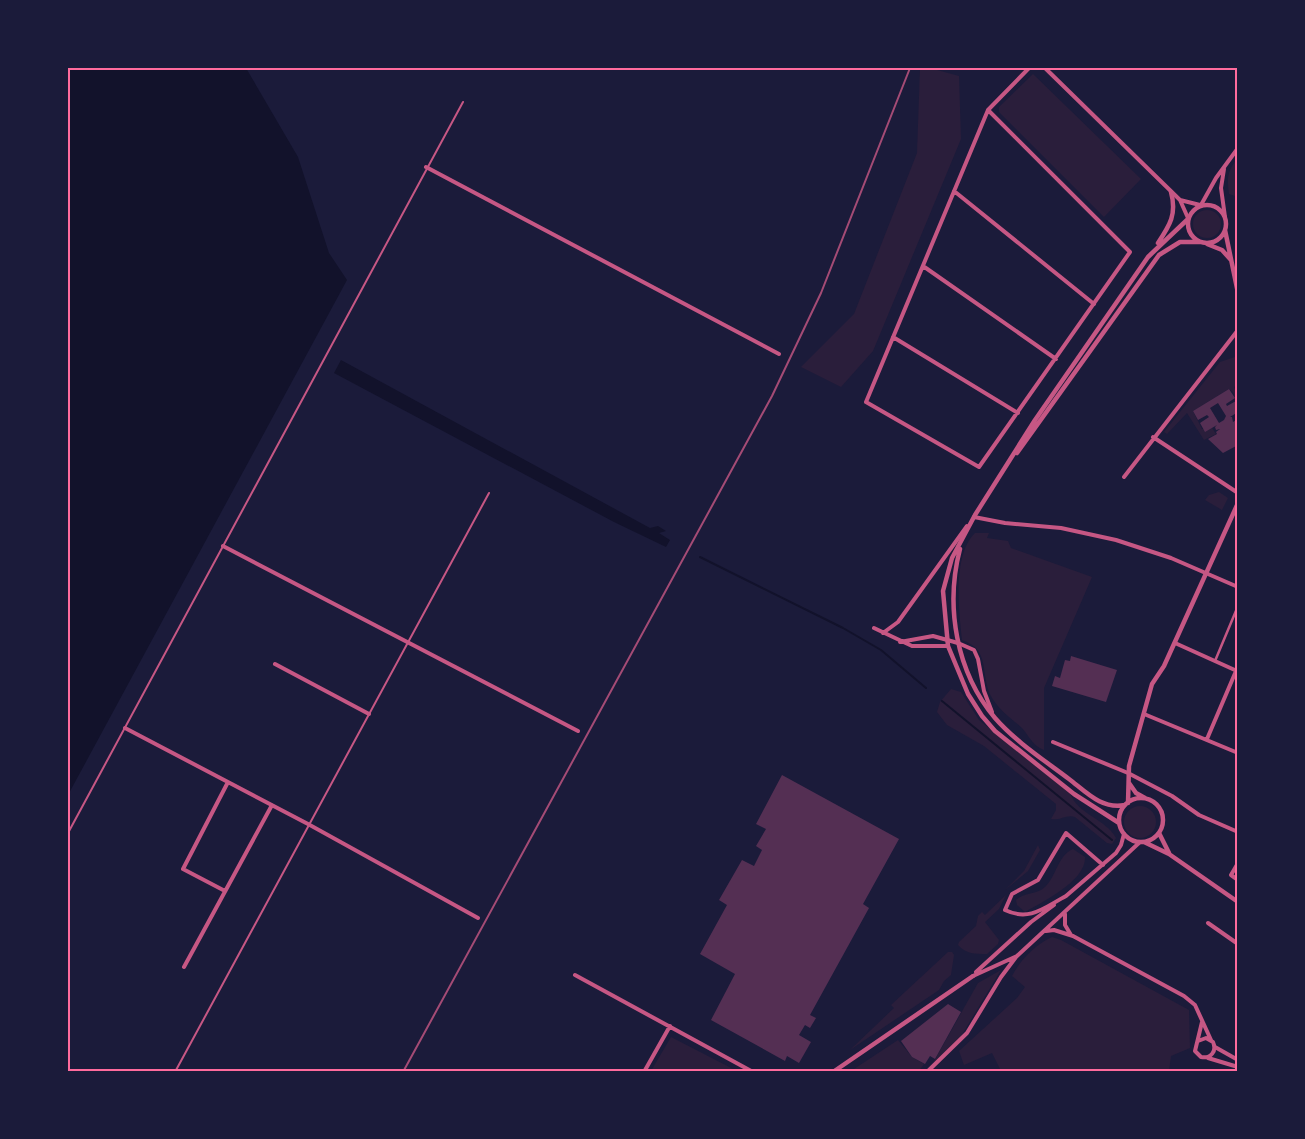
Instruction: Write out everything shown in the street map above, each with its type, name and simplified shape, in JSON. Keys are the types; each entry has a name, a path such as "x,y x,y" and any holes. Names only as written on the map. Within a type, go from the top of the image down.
{"street":[{"path":"988,110 1130,252 978,467 866,402 988,110 1029,68"},
{"path":"1045,68 1170,192 1180,200 1201,205 1207,204 1218,208 1225,217"},
{"path":"1153,250 1201,205 1225,164 1238,148"},
{"path":"1225,164 1221,188 1225,230 1234,266 1238,293"},
{"path":"426,167 779,354"},
{"path":"954,191 1094,304"},
{"path":"883,633 898,622 975,515 1040,412 1153,250 1173,218 1174,206 1170,192"},
{"path":"1180,200 1188,218 1187,225 1191,236 1222,250 1234,266"},
{"path":"998,478 1159,255 1180,242 1204,243 1218,239 1225,230"},
{"path":"923,266 1056,359"},
{"path":"1124,477 1238,330"},
{"path":"893,337 1018,413"},
{"path":"1153,438 1238,493"},
{"path":"1238,503 1175,643 1164,666 1152,684 1128,773 1126,804 1120,813 1119,822 1124,834 1131,840 1142,842 1169,854 1238,902"},
{"path":"975,515 952,558 943,591 948,646 975,707 995,731 1074,794 1119,822"},
{"path":"975,515 1005,524 1061,528 1116,540 1171,558 1238,586"},
{"path":"962,542 953,590 958,643 978,694 994,717 1033,752 1095,799 1109,806 1126,804 1142,799 1149,800"},
{"path":"222,546 578,731"},
{"path":"1215,661 1238,606"},
{"path":"874,628 900,642 912,646 948,646"},
{"path":"900,642 930,636 970,647 976,654 981,681 994,717"},
{"path":"1175,643 1237,671 1207,739"},
{"path":"275,664 369,714"},
{"path":"1144,714 1238,753"},
{"path":"125,728 308,824 478,918"},
{"path":"1053,742 1128,773 1172,796 1199,815 1238,832"},
{"path":"1128,781 1136,793 1159,808 1163,820 1159,833 1169,854"},
{"path":"225,891 183,869 228,782"},
{"path":"184,967 272,805"},
{"path":"1066,896 1027,916 1016,916 1006,910 1012,894 1038,880 1066,833 1103,865"},
{"path":"928,1072 967,1033 1001,977 1017,956 1142,842 1159,833"},
{"path":"833,1072 973,976 1031,922 1103,865 1119,849 1124,834"},
{"path":"1238,863 1231,875 1238,880"},
{"path":"1066,912 1065,925 1073,936"},
{"path":"1208,923 1238,944"},
{"path":"1044,931 1054,930 1073,936 1184,996 1195,1004 1215,1047 1238,1060"},
{"path":"973,976 1017,956"},
{"path":"575,975 753,1072"},
{"path":"1202,1022 1195,1048 1196,1054 1201,1058 1208,1058 1238,1067"},
{"path":"644,1072 670,1026"},
{"path":"1198,1041 1203,1038 1211,1040"},
{"path":"1208,1058 1212,1055 1215,1047"}],"lane":[{"path":"68,833 462,102"},
{"path":"175,1072 489,493"}],"shaded area":[{"path":"68,68 246,68 298,157 329,253 347,280 68,795"},
{"path":"920,68 930,68 959,76 961,139 873,351 841,387 801,367 854,314 917,153"},
{"path":"1033,74 1141,179 1104,217 999,112 999,107"},
{"path":"1237,159 1237,214 1235,196 1229,194 1228,175"},
{"path":"1207,210 1217,214 1221,224 1217,234 1207,238 1197,234 1193,224 1197,214"},
{"path":"1235,357 1238,384 1234,387 1237,393 1237,403 1233,392 1229,389 1193,411 1202,429 1212,428 1216,434 1204,440 1187,413 1167,434 1164,432 1220,362"},
{"path":"341,360 650,528 658,526 666,531 659,533 670,540 666,547 614,522 334,373"},
{"path":"1219,492 1228,498 1222,510 1205,500 1209,495"},
{"path":"975,533 989,533 987,538 1008,541 1011,548 1092,577 1044,688 1044,750 1034,743 1022,728 995,703 988,689 978,650 962,640 959,600 960,569 968,543"},
{"path":"951,689 961,692 979,720 1070,793 1079,806 1106,826 1116,838 1112,844 1107,843 1075,817 1051,819 1056,810 1056,804 984,746 947,725 937,712 940,702"},
{"path":"1140,806 1146,807 1151,811 1155,816 1155,828 1151,833 1146,837 1140,838 1134,837 1129,833 1125,828 1124,822 1125,816 1129,811 1134,807"},
{"path":"1038,845 1040,850 1028,871 1005,890 1024,871"},
{"path":"1073,849 1085,857 1079,874 1053,896 1025,912 1017,905 1016,900 1019,897 1042,890 1049,883 1060,861"},
{"path":"1006,895 999,909 985,922 999,940 998,944 987,954 971,953 961,948 958,945 959,942 976,926 978,916 982,912 985,915"},
{"path":"1052,937 1061,940 1189,1010 1190,1048 1171,1056 1169,1071 1001,1071 992,1053 964,1065 959,1051 1017,998 1025,987 1012,976 1029,953"},
{"path":"948,952 952,952 954,955 951,975 944,981 939,990 850,1050 894,1008 891,1005"},
{"path":"1001,970 960,1038 933,1063 978,983"},
{"path":"671,1037 737,1071 651,1071"},
{"path":"898,1040 912,1057 924,1064 919,1071 851,1071"}],"building":[{"path":"1229,389 1235,398 1226,404 1227,406 1236,401 1238,403 1238,412 1230,417 1232,417 1233,422 1238,419 1238,445 1223,453 1208,439 1217,434 1216,432 1220,429 1216,430 1215,427 1217,425 1205,432 1200,423 1209,417 1207,415 1198,420 1193,411","holes":["1218,403 1226,416 1219,423 1210,408"]},
{"path":"1071,656 1117,670 1106,702 1052,686 1055,676 1060,678 1065,660 1070,661"},
{"path":"782,775 899,839 863,904 869,908 810,1015 816,1018 810,1028 805,1025 799,1035 811,1042 799,1063 787,1056 785,1061 711,1020 735,974 700,954 727,905 719,900 742,860 754,866 762,850 756,846 766,829 756,824"},
{"path":"948,1004 961,1012 935,1059 930,1056 925,1064 912,1057 901,1041"}],"waterway":[{"path":"700,557 843,628 881,650 926,688"},
{"path":"942,701 1112,840"}],"railway":[{"path":"403,1072 772,396 821,293 910,68"}]}
